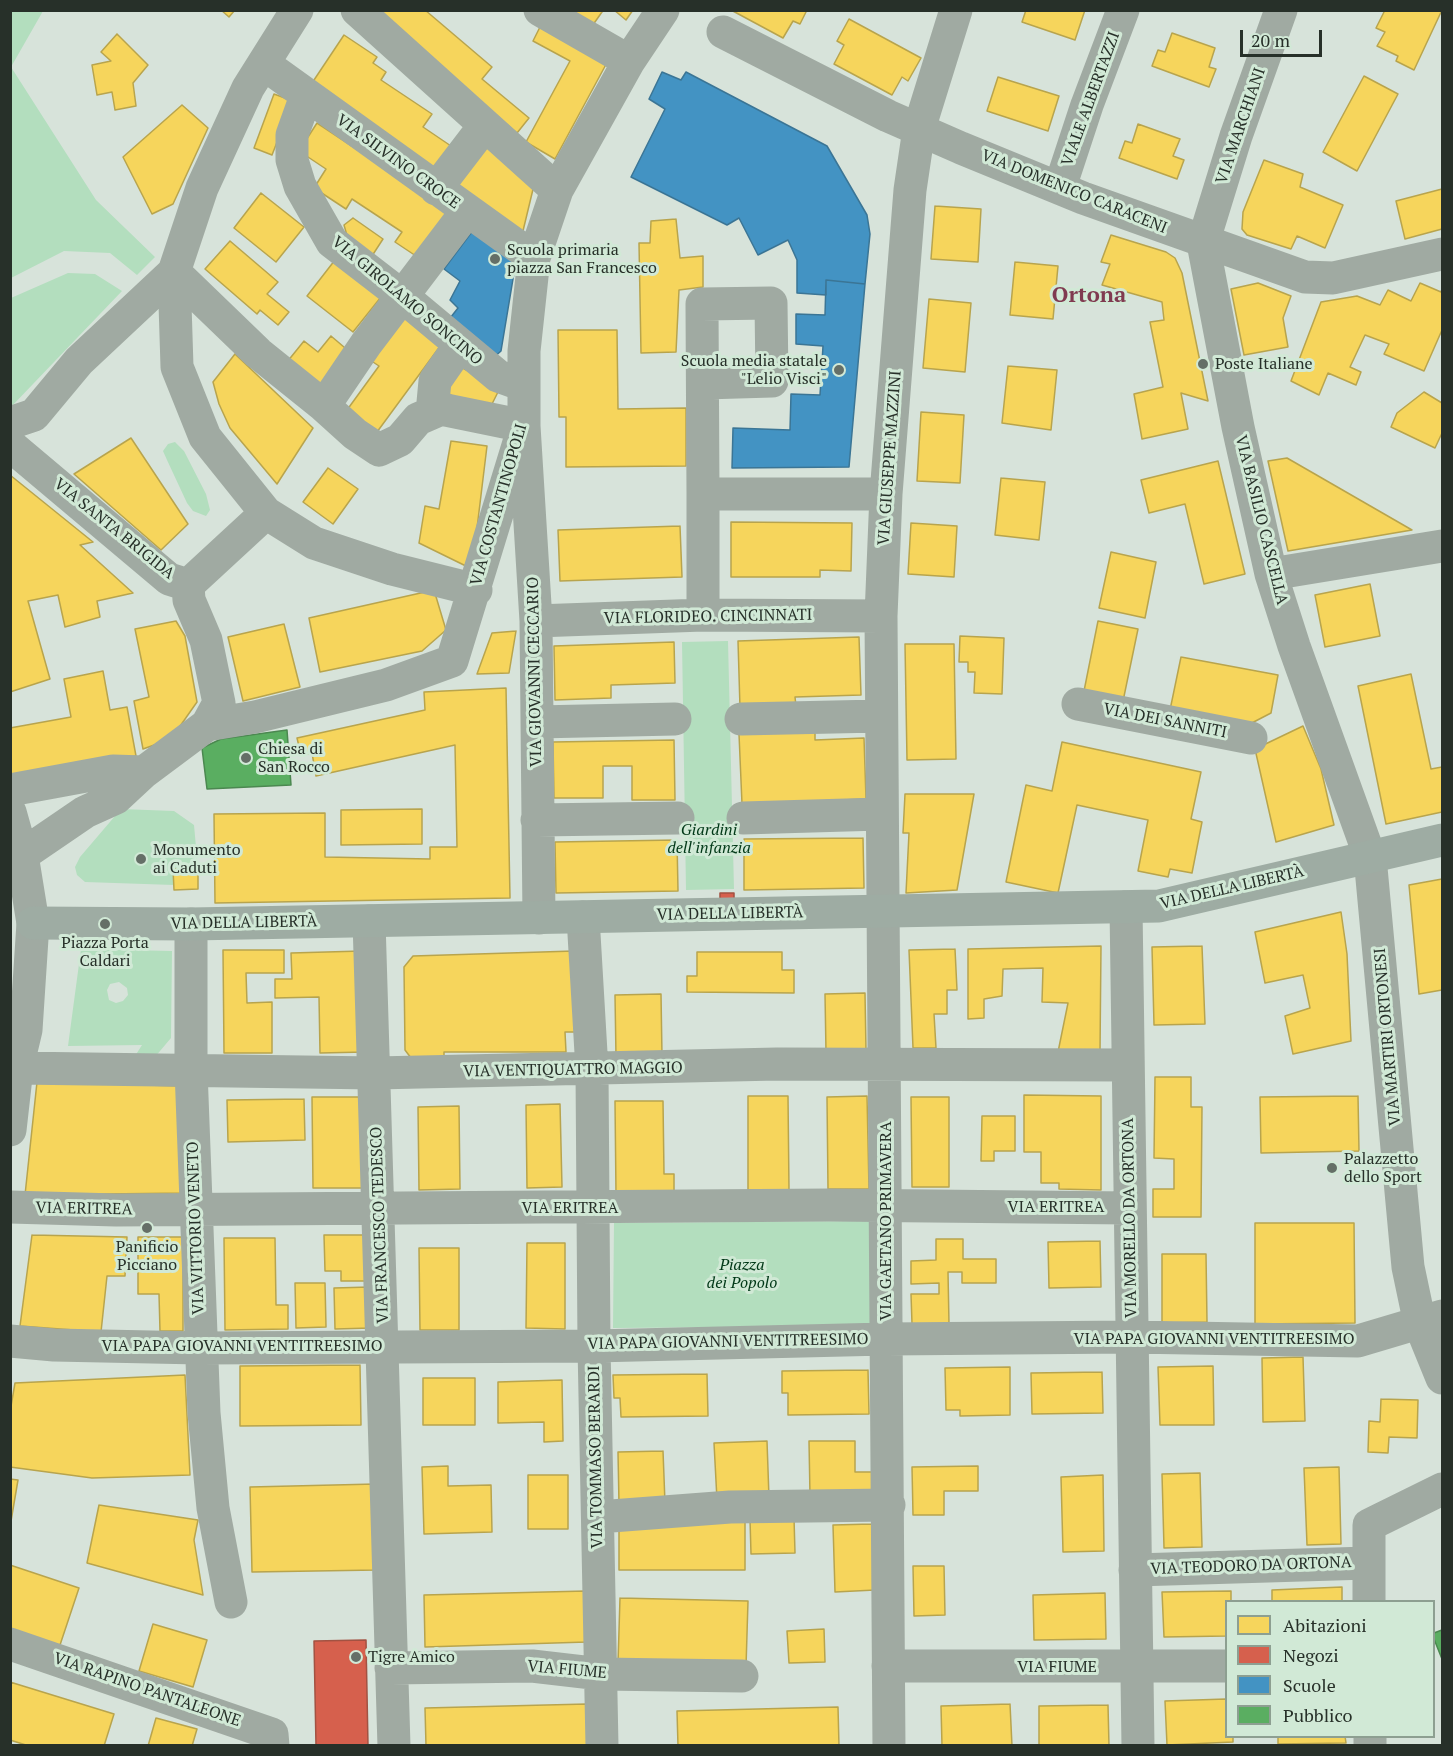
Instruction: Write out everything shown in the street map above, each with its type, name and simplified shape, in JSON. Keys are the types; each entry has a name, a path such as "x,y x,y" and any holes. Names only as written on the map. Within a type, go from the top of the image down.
{"main road":[{"name":"VIA DELLA LIBERTÀ","path":"22,923 191,924 1160,906 1443,840"}],"street":[{"path":"297,10 248,88 202,188 174,272 177,367 205,437 266,513 314,543 392,570 476,590"},
{"path":"357,10 557,190"},
{"path":"540,10 629,62"},
{"name":"VIA COSTANTINOPOLI","path":"22,855 85,812 116,798 144,772 207,725 255,717 386,685 452,661 476,590 524,426 523,386 534,258 557,190 629,62 663,10"},
{"name":"VIA GIUSEPPE MAZZINI","path":"883,912 881,616 886,494 910,190 919,129 956,10"},
{"name":"VIALE ALBERTAZZI","path":"1060,187 1087,105 1123,10"},
{"name":"VIA MARCHIANI","path":"1203,243 1236,136 1281,10"},
{"name":"VIA DOMENICO CARACENI","path":"723,32 919,129 1203,243 1305,277 1333,278 1443,254"},
{"name":"VIA SILVINO CROCE","path":"264,64 466,212 534,258"},
{"name":"VIA GIROLAMO SONCINO","path":"306,96 292,135 292,160 300,186 332,242 402,296 498,376 523,386"},
{"path":"436,189 484,125"},
{"path":"324,406 402,296 466,212"},
{"name":"VIA BASILIO CASCELLA","path":"1203,243 1238,426 1270,574 1370,857"},
{"path":"174,272 258,353 355,434 379,450 400,440 418,419 441,409 524,426"},
{"path":"10,423 34,415 79,361 174,272"},
{"path":"432,413 435,381 460,345"},
{"path":"703,615 704,383"},
{"name":"VIA GIOVANNI CECCARIO","path":"524,426 536,621 540,918"},
{"name":"VIA SANTA BRIGIDA","path":"10,445 169,579 188,585 189,600 206,640 219,703 207,725"},
{"path":"703,494 886,494"},
{"path":"188,585 266,513"},
{"path":"1270,574 1443,546"},
{"name":"VIA FLORIDEO. CINCINNATI","path":"536,621 703,615 881,616"},
{"name":"VIA DEI SANNITI","path":"1078,704 1251,738"},
{"path":"741,719 880,716"},
{"path":"537,722 675,719"},
{"path":"10,790 113,771 144,772"},
{"path":"10,812 22,855 26,1030 14,1055 10,1130"},
{"path":"743,818 881,814"},
{"path":"537,820 678,818"},
{"name":"VIA MARTIRI ORTONESI","path":"1370,857 1408,1267 1431,1320 1443,1378"},
{"name":"VIA MORELLO DA ORTONA","path":"1126,907 1138,1746"},
{"name":"VIA GAETANO PRIMAVERA","path":"883,912 889,1746"},
{"name":"VIA TOMMASO BERARDI","path":"584,917 592,1070 594,1346 603,1746"},
{"name":"VIA FRANCESCO TEDESCO","path":"369,921 376,1073 394,1746"},
{"name":"VIA VITTORIO VENETO","path":"191,924 191,1070 200,1348 213,1509 231,1602"},
{"name":"VIA VENTIQUATTRO MAGGIO","path":"14,1055 191,1070 376,1073 592,1070 777,1064 1128,1065"},
{"name":"VIA ERITREA","path":"10,1207 195,1210 379,1207 592,1209 693,1206 1130,1208"},
{"name":"VIA PAPA GIOVANNI VENTITREESIMO","path":"10,1341 54,1345 200,1348 594,1346 886,1339 1132,1337 1358,1341 1431,1320"},
{"path":"1369,1600 1369,1525 1443,1489"},
{"path":"598,1517 730,1507 889,1505"},
{"name":"VIA TEODORO DA ORTONA","path":"1135,1570 1368,1563"},
{"name":"VIA RAPINO PANTALEONE","path":"10,1644 272,1734 273,1746"},
{"name":"VIA FIUME","path":"392,1668 532,1666 601,1674 742,1676"},
{"name":"VIA FIUME","path":"888,1666 1225,1666"}],"green space":[{"path":"11,10 43,11 11,67"},
{"path":"11,67 96,200 155,257 137,275 110,253 64,251 11,278"},
{"path":"68,273 95,274 122,291 11,407 11,298"},
{"path":"175,442 184,451 206,494 210,510 206,516 193,511 187,503 163,451 168,444"},
{"name":"Giardini dell'infanzia","path":"728,641 734,889 686,890 682,642"},
{"path":"121,809 174,811 194,825 198,869 173,869 174,885 85,882 77,875 75,867 80,857"},
{"path":"81,949 172,951 171,1038 149,1064 130,1064 142,1045 68,1046","holes":["119,982 127,988 128,995 123,1001 116,1003 109,1000 107,990 110,984"]},
{"name":"Piazza dei Popolo","path":"870,1221 872,1326 613,1328 614,1223"}],"building: Abitazioni":[{"path":"221,10 235,10 229,17"},
{"path":"370,10 425,10 492,67 482,79 529,118 517,133"},
{"path":"563,10 599,10 602,12 590,29"},
{"path":"614,10 633,10 626,20"},
{"path":"731,10 807,10 800,24 793,21 783,38"},
{"path":"1026,10 1085,10 1075,40 1022,22"},
{"path":"1385,10 1442,10 1414,70 1396,61 1398,56 1377,46 1385,32 1376,28"},
{"path":"849,19 921,58 908,81 902,77 892,95 834,64 844,45 837,41"},
{"path":"543,21 610,57 555,159 526,142 570,61 533,41"},
{"path":"1172,33 1215,48 1209,67 1216,69 1209,87 1152,66 1158,50 1165,52"},
{"path":"117,34 148,65 133,83 136,106 115,110 112,92 97,95 92,65 111,61 101,52"},
{"path":"344,35 377,57 373,63 386,72 381,80 432,114 423,127 451,146 436,169 312,83"},
{"path":"1364,76 1398,94 1357,171 1323,152"},
{"path":"998,77 1059,96 1048,131 987,111"},
{"path":"274,94 293,101 272,155 254,148"},
{"path":"182,105 208,128 173,204 152,214 123,157"},
{"path":"317,123 453,213 422,260 395,242 402,232 352,199 346,209 314,188 326,169 299,151"},
{"path":"1138,124 1180,139 1173,156 1184,160 1177,179 1119,158 1125,141 1132,143"},
{"path":"486,142 535,181 522,235 457,187"},
{"path":"1264,160 1303,174 1300,187 1343,205 1325,248 1297,236 1291,249 1247,235 1242,229 1243,212"},
{"path":"1442,189 1442,229 1405,239 1396,201"},
{"path":"261,193 304,227 276,262 234,228"},
{"path":"935,206 981,209 978,262 931,259"},
{"path":"353,218 383,239 370,259 350,246 344,225"},
{"path":"676,219 680,258 703,256 703,287 679,290 676,352 641,353 639,243 650,243 651,221"},
{"path":"1111,235 1166,252 1175,258 1182,273 1208,401 1181,393 1188,429 1142,439 1134,394 1163,387 1150,322 1164,320 1162,302 1102,285 1110,264 1101,262"},
{"path":"230,241 278,282 267,294 289,312 278,325 260,310 257,314 205,269"},
{"path":"335,260 381,297 353,332 307,296"},
{"path":"1015,262 1058,266 1053,319 1010,315"},
{"path":"1258,283 1291,296 1283,318 1288,347 1244,355 1231,289"},
{"path":"1420,283 1441,292 1442,289 1442,330 1424,371 1384,354 1389,344 1365,335 1350,367 1361,372 1356,385 1328,373 1319,395 1291,381 1321,302 1357,296 1380,305 1388,290 1411,301"},
{"path":"929,299 971,303 965,372 923,368"},
{"path":"399,314 441,345 377,432 347,410 379,366 367,358"},
{"path":"558,330 617,330 618,409 686,408 686,466 566,467 566,417 559,417"},
{"path":"331,336 351,353 322,390 287,362 304,341 318,352"},
{"path":"235,354 313,428 277,484 230,428 219,404 213,382"},
{"path":"457,365 500,388 487,414 443,391"},
{"path":"1008,366 1057,370 1051,430 1002,423"},
{"path":"1424,392 1442,403 1442,433 1435,448 1391,427 1397,413"},
{"path":"921,412 964,415 960,483 917,481"},
{"path":"131,438 188,524 161,550 74,474"},
{"path":"451,441 487,446 472,569 419,543 425,506 439,509"},
{"path":"1287,458 1412,530 1288,551 1268,461"},
{"path":"1218,461 1245,574 1204,584 1185,504 1149,513 1141,480"},
{"path":"328,468 358,489 333,524 303,502"},
{"path":"10,475 93,542 80,545 133,593 97,601 100,617 65,627 58,595 28,601 50,679 10,692"},
{"path":"1001,478 1045,482 1039,540 995,535"},
{"path":"731,522 852,523 851,571 820,570 820,577 731,577"},
{"path":"911,523 957,526 954,577 908,574"},
{"path":"680,526 682,577 560,581 558,530"},
{"path":"1111,552 1156,562 1145,618 1099,608"},
{"path":"1370,584 1380,636 1325,647 1315,595"},
{"path":"434,590 446,630 422,651 320,672 309,618"},
{"path":"176,621 185,636 197,702 171,739 143,749 134,701 149,697 135,629"},
{"path":"1098,621 1138,629 1122,706 1082,701"},
{"path":"284,624 300,687 243,701 228,637"},
{"path":"516,631 509,673 477,674 492,633"},
{"path":"960,636 1004,638 1002,694 974,693 975,672 968,672 968,662 959,662"},
{"path":"859,637 861,695 795,697 796,706 740,708 738,641"},
{"path":"674,642 675,683 611,685 611,698 555,700 554,646"},
{"path":"905,644 954,644 956,759 907,760"},
{"path":"1181,657 1278,675 1271,713 1246,726 1170,710"},
{"path":"103,671 110,710 127,707 136,756 10,779 10,728 71,717 64,679"},
{"path":"1411,674 1431,769 1442,767 1442,812 1386,824 1358,686"},
{"path":"506,688 510,898 215,903 214,814 325,813 325,857 430,859 430,847 457,847 455,745 316,776 312,753 301,755 297,738 425,710 424,692"},
{"path":"1303,726 1321,769 1334,825 1276,842 1255,749"},
{"path":"815,732 815,740 864,738 866,799 742,804 739,734"},
{"path":"674,740 675,800 632,800 632,766 603,766 603,798 554,798 553,742"},
{"path":"1062,742 1201,772 1191,819 1202,822 1192,873 1170,869 1168,877 1138,871 1148,820 1077,805 1058,893 1006,882 1026,785 1052,791"},
{"path":"905,794 974,794 957,890 906,893 909,833 903,833"},
{"path":"422,809 422,844 341,845 341,810"},
{"path":"863,838 864,888 744,890 744,839"},
{"path":"677,840 678,891 556,893 555,842"},
{"path":"173,869 198,869 198,889 174,890"},
{"path":"1442,879 1442,990 1419,994 1409,885"},
{"path":"1341,912 1347,954 1351,1041 1293,1054 1285,1016 1310,1008 1303,975 1265,983 1255,932"},
{"path":"1101,946 1100,1051 1058,1052 1068,1003 1042,1002 1043,968 1003,969 1002,996 984,999 984,1018 968,1019 968,949"},
{"path":"1202,946 1205,1024 1154,1025 1152,947"},
{"path":"955,949 957,990 947,990 947,1014 934,1014 936,1048 913,1048 909,950"},
{"path":"223,950 284,950 284,973 246,973 247,1003 272,1002 272,1053 224,1053"},
{"path":"362,951 365,1052 320,1053 319,997 275,998 275,979 292,979 291,953"},
{"path":"574,951 575,1032 565,1032 566,1052 444,1052 444,1062 414,1062 405,1050 404,967 413,956"},
{"path":"697,952 782,952 782,970 794,970 794,993 687,992 687,976 697,976"},
{"path":"865,993 866,1051 826,1052 825,994"},
{"path":"661,994 662,1056 616,1057 615,995"},
{"path":"1155,1077 1191,1077 1191,1107 1202,1107 1201,1217 1153,1217 1153,1189 1174,1189 1174,1159 1154,1158"},
{"path":"37,1082 181,1086 184,1193 25,1195"},
{"path":"1024,1095 1101,1096 1101,1190 1059,1189 1059,1183 1041,1183 1041,1152 1024,1152"},
{"path":"748,1096 788,1096 789,1190 748,1190"},
{"path":"867,1096 869,1189 828,1189 827,1097"},
{"path":"1358,1096 1359,1151 1261,1153 1260,1097"},
{"path":"312,1097 366,1097 367,1188 313,1188"},
{"path":"911,1097 949,1097 949,1187 912,1187"},
{"path":"304,1099 305,1140 228,1142 227,1100"},
{"path":"615,1101 663,1101 664,1174 674,1174 674,1193 616,1194"},
{"path":"560,1104 562,1187 527,1188 526,1105"},
{"path":"459,1106 460,1189 419,1190 418,1107"},
{"path":"982,1116 1015,1116 1015,1151 994,1151 994,1161 981,1161"},
{"path":"1255,1223 1354,1223 1355,1323 1255,1324"},
{"path":"32,1235 127,1237 125,1276 107,1276 101,1332 20,1326"},
{"path":"324,1235 371,1235 371,1281 341,1281 341,1271 325,1271"},
{"path":"138,1237 183,1237 183,1331 160,1331 159,1294 138,1294"},
{"path":"224,1238 275,1238 276,1305 288,1305 288,1329 225,1330"},
{"path":"936,1239 963,1239 963,1259 996,1259 996,1283 962,1283 962,1272 948,1272 949,1324 912,1324 911,1294 939,1294 939,1283 911,1284 911,1261 936,1260"},
{"path":"1100,1241 1101,1287 1049,1288 1048,1242"},
{"path":"527,1243 565,1243 565,1329 526,1328"},
{"path":"419,1248 459,1248 459,1330 420,1330"},
{"path":"1162,1254 1206,1254 1207,1322 1162,1323"},
{"path":"295,1283 325,1283 326,1327 296,1328"},
{"path":"370,1287 371,1328 335,1329 334,1288"},
{"path":"1303,1357 1305,1421 1263,1422 1262,1358"},
{"path":"360,1365 361,1425 240,1426 240,1366"},
{"path":"1213,1366 1214,1425 1160,1425 1158,1367"},
{"path":"1010,1367 1010,1415 960,1416 960,1410 946,1410 945,1368"},
{"path":"868,1370 869,1414 788,1415 788,1393 782,1393 782,1371"},
{"path":"1102,1372 1103,1413 1032,1414 1031,1373"},
{"path":"707,1374 708,1416 621,1417 620,1398 614,1398 613,1375"},
{"path":"185,1375 190,1475 92,1478 10,1467 10,1412 15,1383"},
{"path":"423,1378 475,1378 475,1425 423,1425"},
{"path":"562,1380 563,1441 544,1442 544,1422 498,1423 498,1382"},
{"path":"1381,1399 1418,1400 1417,1438 1389,1437 1388,1453 1368,1452 1369,1421 1380,1422"},
{"path":"767,1441 769,1498 717,1500 714,1443"},
{"path":"809,1441 855,1441 855,1472 874,1472 874,1501 810,1496"},
{"path":"663,1451 665,1503 619,1505 618,1452"},
{"path":"448,1466 448,1486 491,1485 492,1532 424,1534 422,1467"},
{"path":"978,1466 978,1491 944,1491 944,1515 913,1515 912,1467"},
{"path":"1339,1467 1341,1544 1307,1545 1304,1468"},
{"path":"1200,1473 1202,1547 1164,1548 1162,1474"},
{"path":"528,1475 568,1475 568,1529 528,1529"},
{"path":"1103,1475 1104,1551 1063,1552 1061,1477"},
{"path":"10,1479 18,1480 10,1527"},
{"path":"376,1484 377,1570 252,1572 250,1487"},
{"path":"99,1505 198,1520 194,1540 203,1595 87,1563"},
{"path":"794,1518 795,1553 751,1554 750,1519"},
{"path":"745,1519 745,1570 619,1570 619,1520"},
{"path":"872,1524 875,1590 835,1592 833,1525"},
{"path":"10,1565 79,1588 59,1648 10,1630"},
{"path":"913,1566 944,1566 945,1615 914,1616"},
{"path":"1342,1587 1342,1600 1272,1600 1272,1590"},
{"path":"586,1591 587,1642 425,1647 424,1595"},
{"path":"1231,1591 1231,1600 1225,1600 1225,1636 1164,1637 1162,1592"},
{"path":"1105,1593 1106,1639 1034,1640 1033,1595"},
{"path":"620,1598 748,1601 746,1667 618,1663"},
{"path":"153,1624 207,1640 193,1687 139,1671"},
{"path":"824,1629 825,1662 789,1663 787,1631"},
{"path":"10,1682 114,1714 104,1746 29,1746 10,1740"},
{"path":"1225,1699 1225,1738 1233,1738 1233,1742 1167,1745 1165,1701"},
{"path":"587,1704 588,1746 426,1746 425,1708"},
{"path":"1010,1704 1012,1746 942,1746 941,1706"},
{"path":"1108,1705 1109,1746 1039,1746 1039,1706"},
{"path":"838,1707 839,1746 678,1746 677,1711"},
{"path":"156,1718 197,1729 192,1746 148,1746"},
{"path":"1278,1738 1345,1738 1346,1743 1278,1744"}],"building: Negozi":[{"path":"720,893 734,893 734,903 720,902"},
{"path":"366,1640 368,1746 316,1746 314,1641"}],"building: Scuole":[{"path":"662,72 681,80 686,72 827,146 867,215 870,234 865,284 826,280 826,295 797,293 797,260 788,240 758,255 739,218 727,225 631,177 665,109 649,99"},
{"path":"474,229 516,261 501,351 491,360 447,322 458,308 450,300 460,281 444,269"},
{"name":"Scuola media statale \"Lelio Visci\"","path":"826,280 865,284 849,467 732,468 733,428 790,430 791,394 820,395 823,346 796,344 796,314 825,315"}],"building: Pubblico":[{"name":"Chiesa di San Rocco","path":"287,730 291,785 207,789 202,748 221,739"},
{"path":"1442,1630 1442,1659 1435,1642 1435,1633"}],"place":[{"name":"Scuola primaria piazza San Francesco","path":"495,259"},
{"name":"Poste Italiane","path":"1203,364"},
{"name":"Scuola media statale \"Lelio Visci\"","path":"839,370"},
{"name":"Chiesa di San Rocco","path":"246,758"},
{"name":"Monumento ai Caduti","path":"141,859"},
{"name":"Piazza Porta Caldari","path":"105,924"},
{"name":"Palazzetto dello Sport","path":"1332,1168"},
{"name":"Panificio Picciano","path":"147,1228"},
{"name":"Tigre Amico","path":"356,1657"}],"district":[{"name":"Ortona","path":"1089,296"}]}
